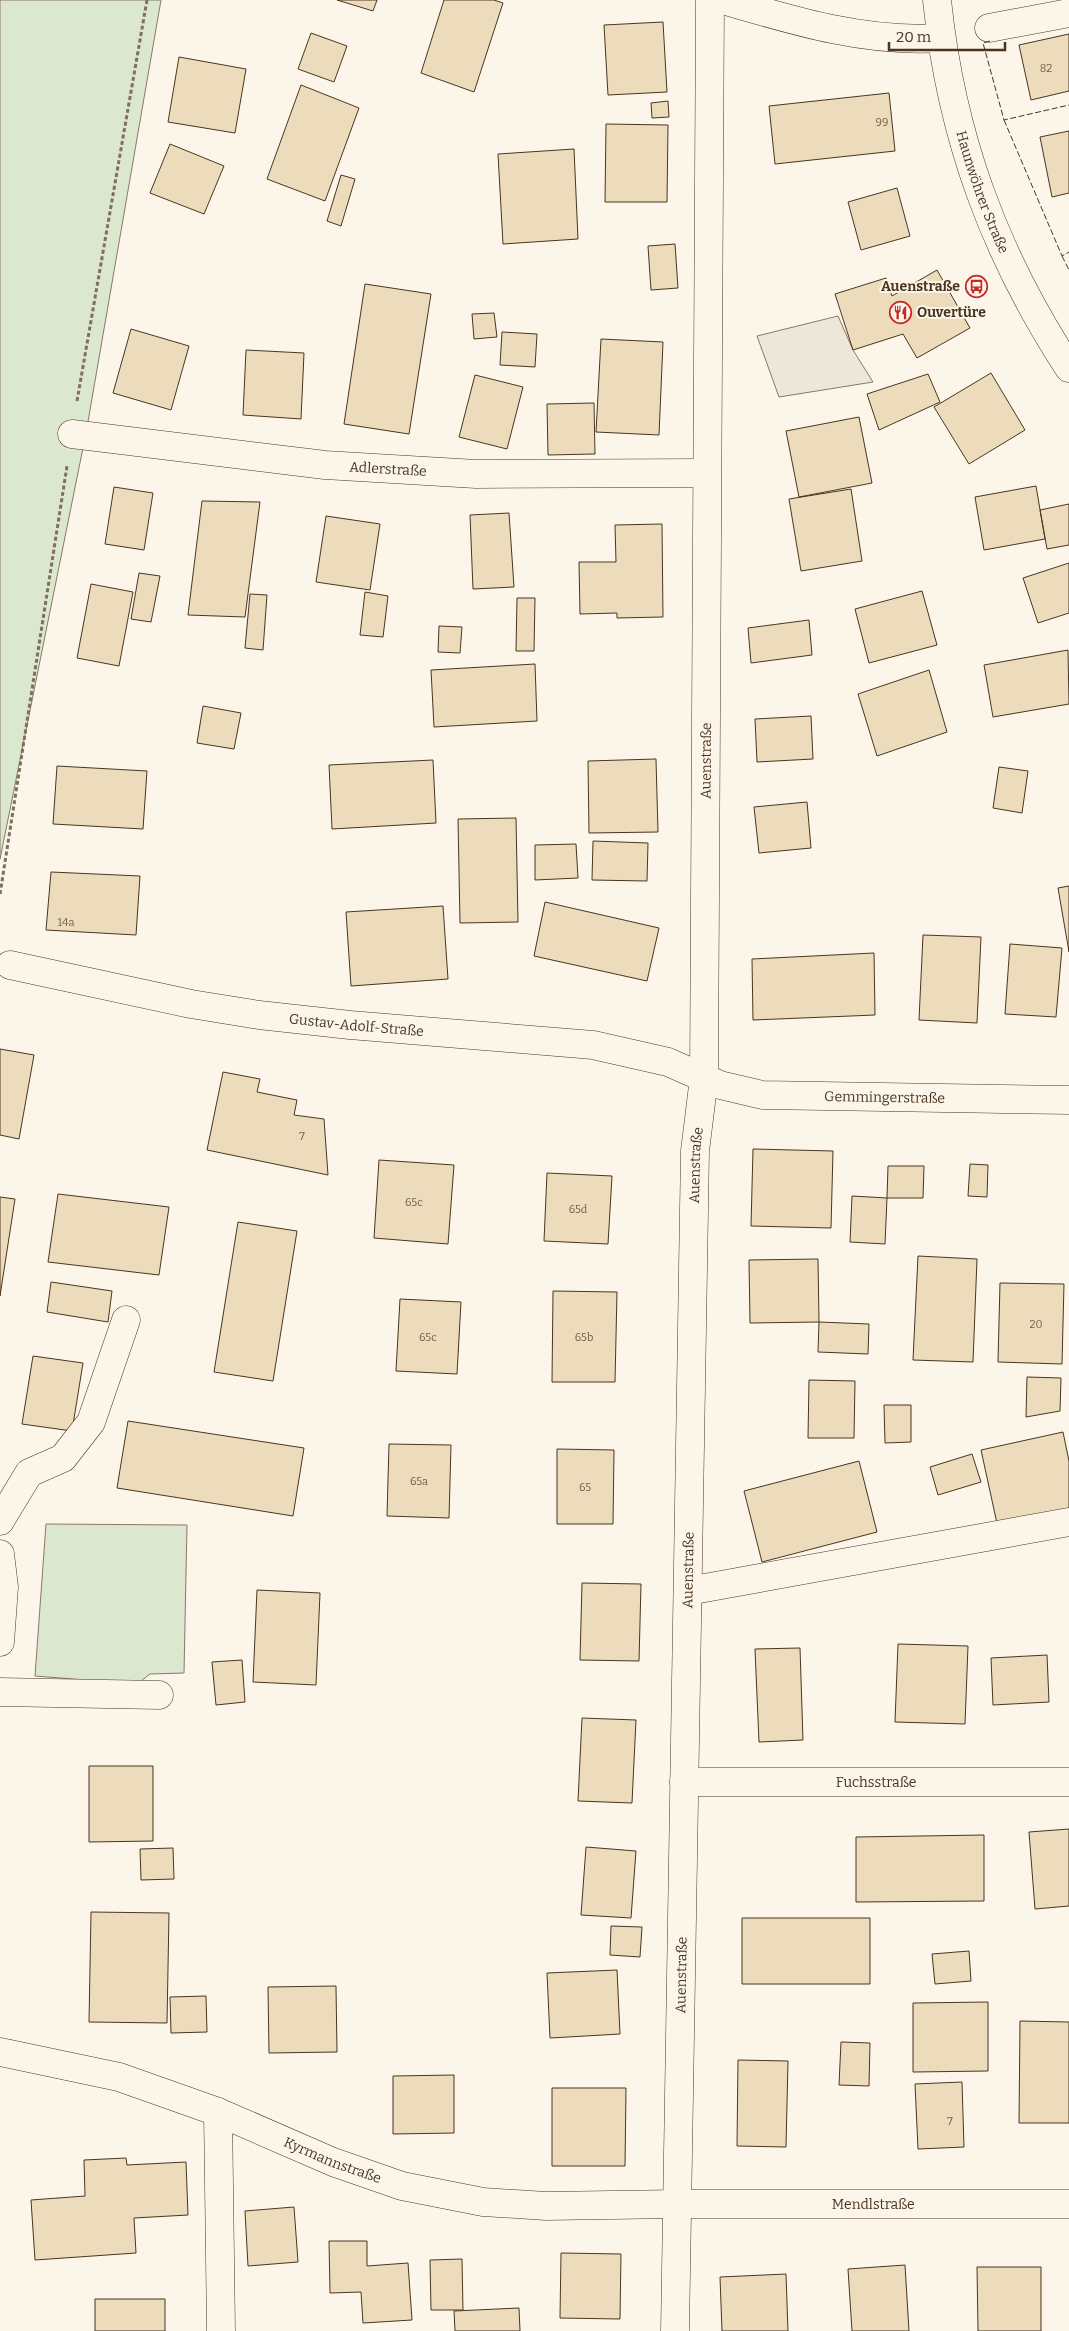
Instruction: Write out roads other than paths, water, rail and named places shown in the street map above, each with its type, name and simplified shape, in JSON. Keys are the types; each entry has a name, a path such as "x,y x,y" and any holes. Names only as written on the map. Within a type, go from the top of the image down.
{"street":[{"name":"Auenstraße","path":"675,2331 695,1150 704,1078 710,0"},
{"path":"723,0 797,22 855,34 912,40 941,38"},
{"name":"Haunwöhrer Straße","path":"937,0 941,38 957,121 979,192 1014,275 1045,332 1069,368"},
{"path":"989,28 1069,13"},
{"name":"Adlerstraße","path":"72,434 334,465 476,474 706,473"},
{"name":"Gustav-Adolf-Straße","path":"10,965 181,1002 259,1015 350,1025 593,1045 668,1062 704,1078"},
{"name":"Gemmingerstraße","path":"704,1078 720,1085 762,1095 1069,1100"},
{"path":"0,1521 29,1473 63,1458 91,1422 126,1320"},
{"path":"688,1591 1069,1522"},
{"path":"0,1554 4,1586 0,1642"},
{"path":"0,1692 159,1695"},
{"name":"Fuchsstraße","path":"684,1782 1069,1782"},
{"name":"Kyrmannstraße","path":"0,2052 119,2077 218,2112 332,2162 402,2186 483,2202 546,2206 677,2204"},
{"path":"218,2112 220,2331"},
{"name":"Mendlstraße","path":"677,2204 1069,2204"}],"place":[{"name":"Auenstraße","path":"976,286"},
{"name":"Ouvertüre","path":"901,312"}]}
